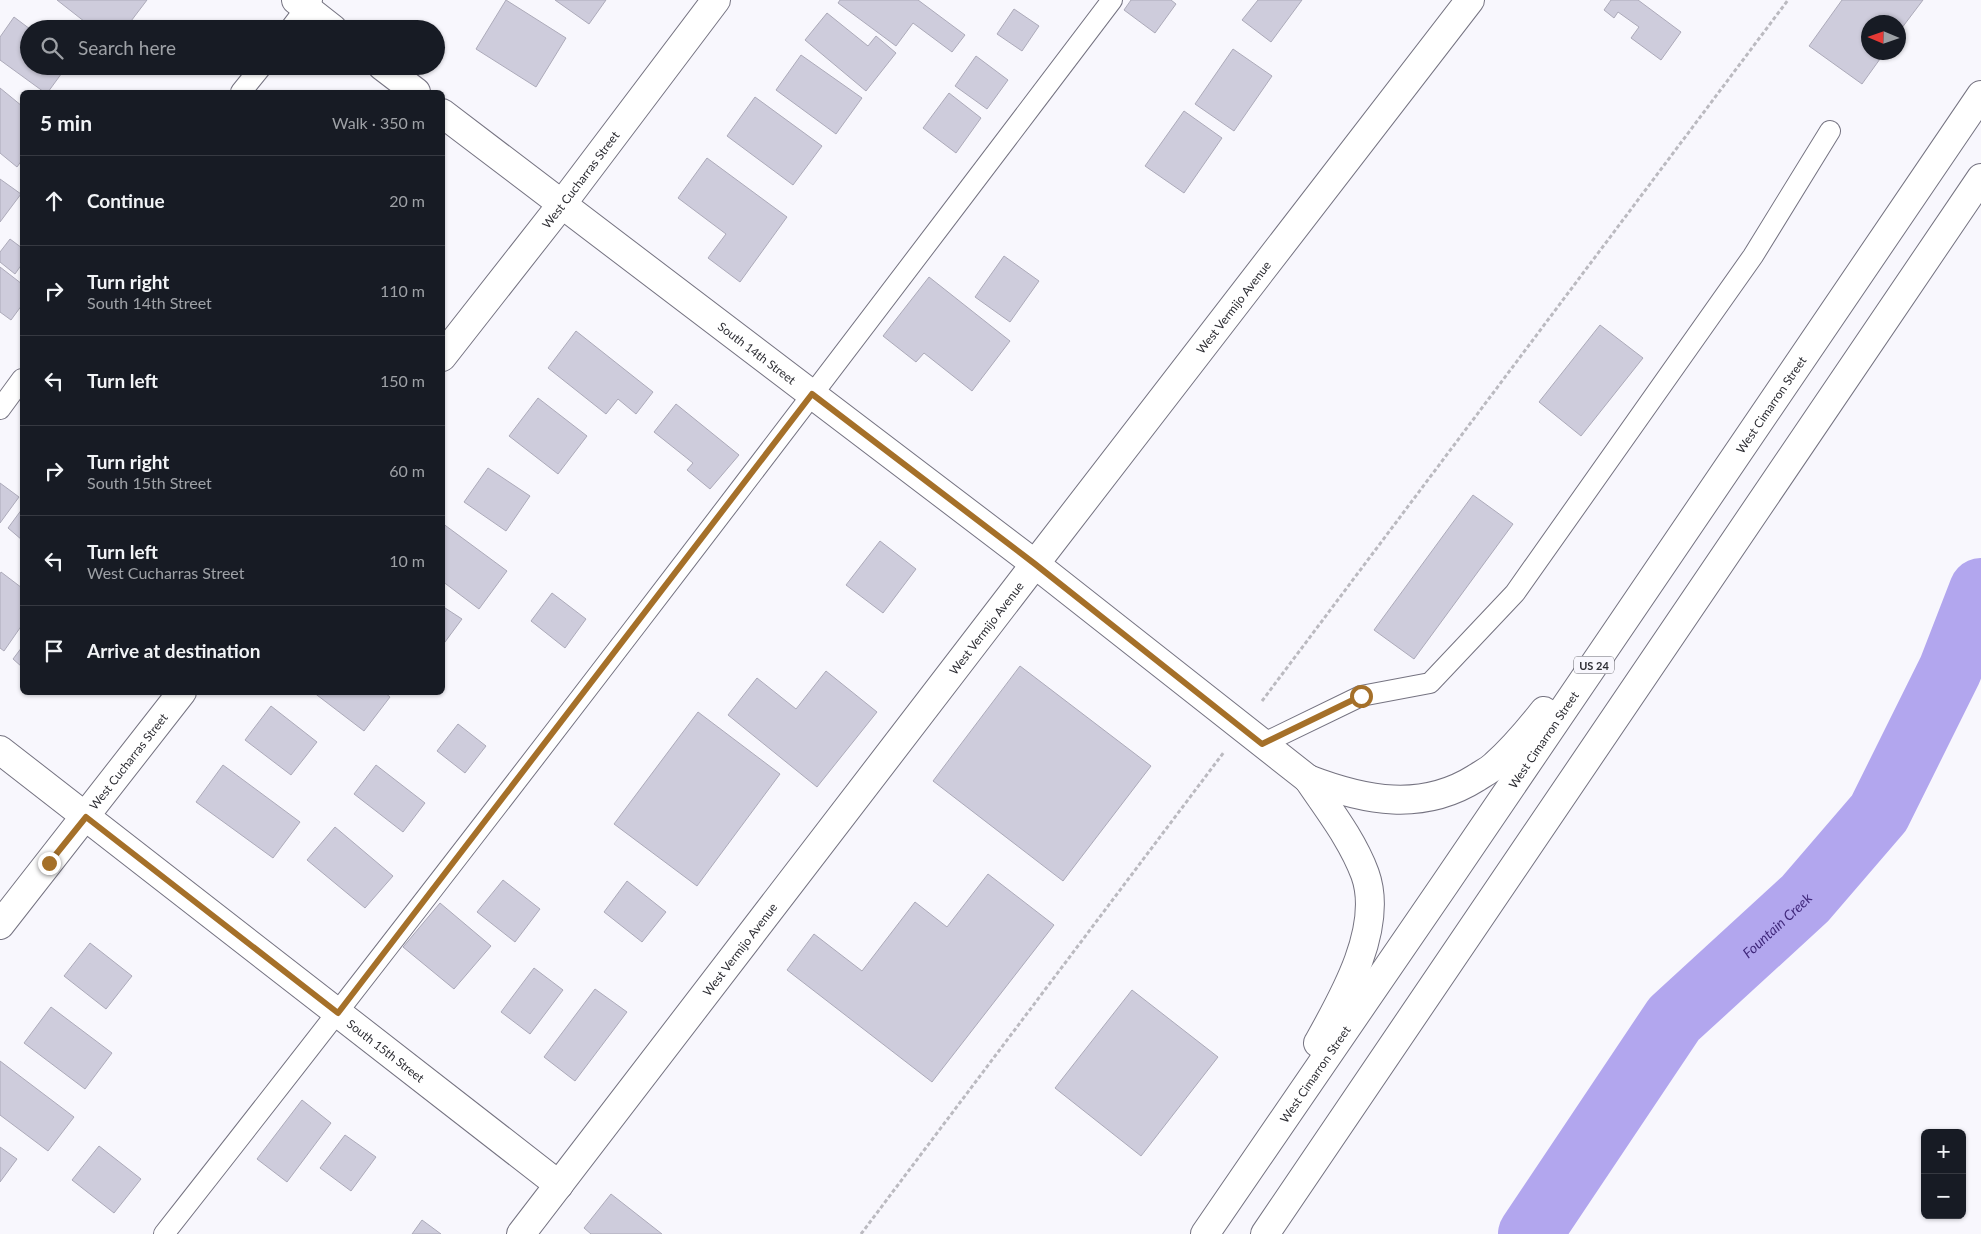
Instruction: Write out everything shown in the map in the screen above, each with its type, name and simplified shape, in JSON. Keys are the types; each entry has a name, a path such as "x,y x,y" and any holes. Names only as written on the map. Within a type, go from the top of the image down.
{"main road":[{"name":"West Cucharras Street","path":"445,353 562,204 716,0"},
{"name":"West Vermijo Avenue","path":"521,1234 1470,0"},
{"path":"301,9 319,20"},
{"path":"394,75 413,90"},
{"name":"West Cimarron Street","path":"1205,1234 1646,589 1981,94"},
{"name":"South 14th Street","path":"445,115 1035,564 1308,779"},
{"path":"1265,1234 1981,178"},
{"path":"1308,779 1352,794 1390,799 1416,800 1438,796 1464,786 1494,767 1523,736 1646,589"},
{"name":"West Cucharras Street","path":"0,925 180,695"},
{"name":"South 15th Street","path":"0,750 559,1185"},
{"path":"1233,1193 1331,1019 1354,970 1367,934 1369,900 1366,876 1355,851 1308,779"}],"lane":[{"path":"164,1234 338,1013 1112,0"},
{"path":"244,90 255,75"},
{"path":"1262,744 1361,696 1430,683 1515,593 1753,256 1830,131"},
{"path":"0,409 20,382"}],"path":[{"path":"1262,701 1788,0"},
{"path":"861,1234 1224,751"}],"building":[{"path":"57,0 147,0 132,20 83,20"},
{"path":"506,0 566,38 536,87 476,49"},
{"path":"555,0 606,0 589,24"},
{"path":"840,0 918,0 965,35 952,52 913,23 896,46 838,3"},
{"path":"1131,0 1171,0 1176,4 1155,33 1124,10"},
{"path":"1258,0 1302,0 1271,42 1242,20"},
{"path":"1611,0 1638,0 1681,32 1661,60 1631,38 1639,27 1618,12 1614,18 1604,10"},
{"path":"1842,0 1923,0 1906,22 1906,15 1861,15 1861,60 1879,60 1862,84 1809,46"},
{"path":"1014,9 1039,26 1022,51 997,34"},
{"path":"827,13 868,46 876,36 896,53 866,91 805,40"},
{"path":"14,17 20,22 20,75 0,60 0,37"},
{"path":"1233,49 1272,76 1234,131 1195,104"},
{"path":"801,55 862,98 836,134 776,90"},
{"path":"976,56 1008,80 987,109 955,86"},
{"path":"21,75 60,75 49,90 41,90"},
{"path":"0,88 20,104 20,163 17,167 0,153"},
{"path":"949,93 981,118 956,153 923,128"},
{"path":"755,97 822,146 793,185 727,136"},
{"path":"1184,111 1222,138 1184,193 1145,166"},
{"path":"707,158 787,217 740,282 708,258 726,234 678,198"},
{"path":"0,179 20,193 20,195 0,222"},
{"path":"10,239 20,246 20,267 15,274 0,262 0,252"},
{"path":"1004,256 1039,281 1010,322 975,297"},
{"path":"0,267 20,282 20,308 11,320 0,312"},
{"path":"929,277 1010,341 972,391 924,353 916,362 883,336"},
{"path":"1600,325 1643,358 1581,436 1539,402"},
{"path":"576,331 653,392 636,414 618,399 606,414 548,368"},
{"path":"538,398 587,436 558,474 509,436"},
{"path":"676,404 739,455 710,489 687,470 693,463 654,432"},
{"path":"488,468 530,496 506,531 464,502"},
{"path":"0,483 19,497 0,523"},
{"path":"1473,495 1513,524 1414,659 1374,630"},
{"path":"20,512 20,538 8,528"},
{"path":"445,525 507,571 479,609 445,583"},
{"path":"880,541 916,569 883,613 846,585"},
{"path":"1,572 20,586 20,628 4,651 0,648"},
{"path":"552,593 586,619 565,648 531,621"},
{"path":"445,608 462,619 445,642"},
{"path":"20,650 20,665 13,659"},
{"path":"1020,666 1151,766 1063,881 933,781"},
{"path":"826,671 877,712 817,787 728,715 757,678 796,709"},
{"path":"317,695 388,695 390,697 364,731"},
{"path":"271,706 317,742 291,775 245,740"},
{"path":"698,712 780,774 697,886 614,824"},
{"path":"458,724 486,746 465,773 437,751"},
{"path":"223,765 300,822 273,858 196,802"},
{"path":"376,765 425,803 403,832 354,794"},
{"path":"335,827 393,876 365,908 307,860"},
{"path":"988,874 1054,925 932,1082 787,970 814,934 862,971 915,902 947,927"},
{"path":"503,880 540,909 515,942 477,912"},
{"path":"627,881 666,912 642,942 604,912"},
{"path":"440,903 491,946 454,989 403,947"},
{"path":"90,943 132,976 106,1009 64,976"},
{"path":"534,968 563,990 530,1034 501,1012"},
{"path":"595,989 627,1012 575,1081 544,1057"},
{"path":"1132,990 1218,1057 1141,1156 1055,1088"},
{"path":"51,1007 112,1053 85,1089 24,1043"},
{"path":"0,1061 74,1117 48,1151 0,1115"},
{"path":"302,1100 331,1123 287,1182 257,1159"},
{"path":"345,1135 376,1157 351,1191 320,1168"},
{"path":"99,1146 141,1179 114,1213 72,1180"},
{"path":"0,1147 17,1159 0,1182"},
{"path":"611,1194 662,1234 591,1234 584,1228"},
{"path":"422,1220 441,1234 412,1234"}],"waterway":[{"name":"Fountain Creek","path":"1530,1234 1674,1019 1805,899 1879,813 1950,670 1981,590"}],"route":[{"path":"49,863 86,817 338,1013 812,394 1035,564 1262,744 1361,696"}]}
